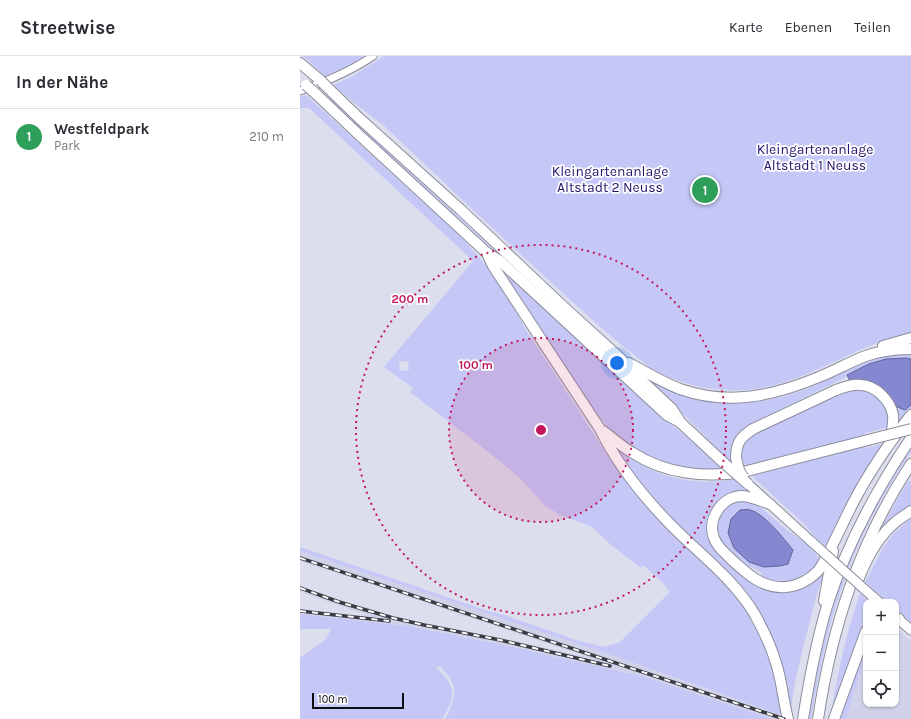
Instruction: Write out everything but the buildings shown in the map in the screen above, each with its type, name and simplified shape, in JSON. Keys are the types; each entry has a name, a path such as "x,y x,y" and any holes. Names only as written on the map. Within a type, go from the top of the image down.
{"highway":[{"path":"300,63 620,358 640,380 672,409 681,423"},
{"path":"302,85 315,93 356,133 487,253 499,260 667,415 681,423 748,484"},
{"path":"487,253 493,266 600,428 607,444 632,480 670,524 726,577 753,612 769,643 776,663 788,719"},
{"path":"864,356 873,349 911,338"},
{"path":"620,358 679,388 694,393 729,398 758,396 789,389 864,356 882,351 911,349"},
{"path":"748,484 739,470 736,458 738,443 745,435 753,429 836,390 855,385 866,386 874,389 883,396 893,415 893,425 889,443"},
{"path":"770,504 741,496 732,498 723,503 713,520 712,529 714,538 719,547 743,570 758,581 776,587 794,586 811,578 819,570 860,489 889,443 911,415"},
{"path":"600,428 633,454 652,463 670,469 707,475 727,475 743,472 911,429"},
{"path":"802,719 812,666 824,619 839,572 870,505 889,471 911,438"},
{"path":"818,719 833,642 850,583 881,514 891,495 911,464"},
{"path":"824,719 841,637 861,572 885,533 897,521 911,511"},
{"path":"824,619 824,598 836,538"},
{"path":"834,719 865,635"},
{"path":"784,705 784,719"}],"main road":[{"path":"748,484 876,599"},
{"path":"899,620 911,630"}],"street":[{"path":"302,85 330,80 373,56"}],"shaded area":[{"path":"300,551 611,655 793,719 772,719 645,677 499,644 408,626 300,614 300,609 363,616 364,614 300,592 300,586 394,616 594,659 300,561"},
{"path":"899,631 911,641 911,719 846,719 863,664 863,707 899,707"}],"green space":[{"path":"303,56 368,56 327,78"},
{"path":"384,56 911,56 911,333 871,345 814,371 776,385 755,389 730,390 704,388 679,381 656,371 630,352 592,319 383,125 334,85 353,76"},
{"path":"324,93 668,409 321,95"},
{"path":"306,95 462,238 492,272 510,299 523,325 622,476 646,505 725,584 751,620 762,640 769,660 776,686 781,715 611,655 300,551 300,547 579,641 604,647 620,642 670,592 661,581 643,565 641,568 610,544 592,527 560,515 544,505 520,478 410,392 413,388 384,367 473,261 309,108 300,108 300,97","holes":["408,361 409,370 400,371 399,362"]},
{"path":"510,276 678,430 708,454 724,470 698,471 674,467 653,460 631,447 609,429 591,406 507,280"},
{"path":"895,354 911,354 911,410 897,425 882,390 837,387 849,380 848,376 779,410 779,413 752,426 733,465 687,418 636,372 666,389 693,399 711,402 747,403 764,401 799,392 865,363"},
{"path":"850,390 867,392 874,394 879,398 886,410 889,427 865,433 865,436 745,467 742,455 743,446 749,438 758,431 837,394"},
{"path":"884,444 850,497 827,548 803,523 752,476 864,445 865,448"},
{"path":"613,446 643,466 679,479 712,482 735,479 750,493 713,512 723,555 783,590 826,564 802,652 795,682 790,715 786,682 769,634 679,526 654,500"},
{"path":"911,448 911,452 883,496 852,559 840,592 830,628 821,664 811,719 809,719 815,682 832,610 850,558 874,509"},
{"path":"908,481 911,481 911,505 900,512 882,529 881,528"},
{"path":"739,501 751,501 758,505 787,530 811,547 811,549 821,560 814,569 797,581 779,583 758,577 762,577 761,572 741,562 732,555 719,539 717,526 721,512 728,505"},
{"path":"911,518 911,622 899,612 899,599 885,599 865,582 883,548 895,532"},
{"path":"860,593 867,599 863,599 863,629 830,719 842,655"},
{"path":"300,614 408,626 499,644 645,677 772,719 445,719 454,698 454,691 450,679 440,666 436,668 448,680 452,692 450,704 442,719 300,719 300,658 326,639 331,629 300,629"},
{"path":"863,651 863,664 846,719 839,719"}],"water":[{"path":"886,359 911,359 911,405 905,410 895,406 892,399 883,389 871,383 850,381 847,375 869,364"},
{"path":"740,510 755,512 779,533 793,550 788,564 764,567 749,562 734,548 728,533 731,519"}],"railway":[{"path":"300,558 784,719"},
{"path":"300,588 339,602 393,618 500,640 610,666"},
{"path":"300,611 389,621"}],"place":[{"name":"Westfeldpark","path":"705,190"}],"park label":[{"name":"Kleingartenanlage Altstadt 1 Neuss","path":"815,158"},
{"name":"Kleingartenanlage Altstadt 2 Neuss","path":"610,180"}]}
